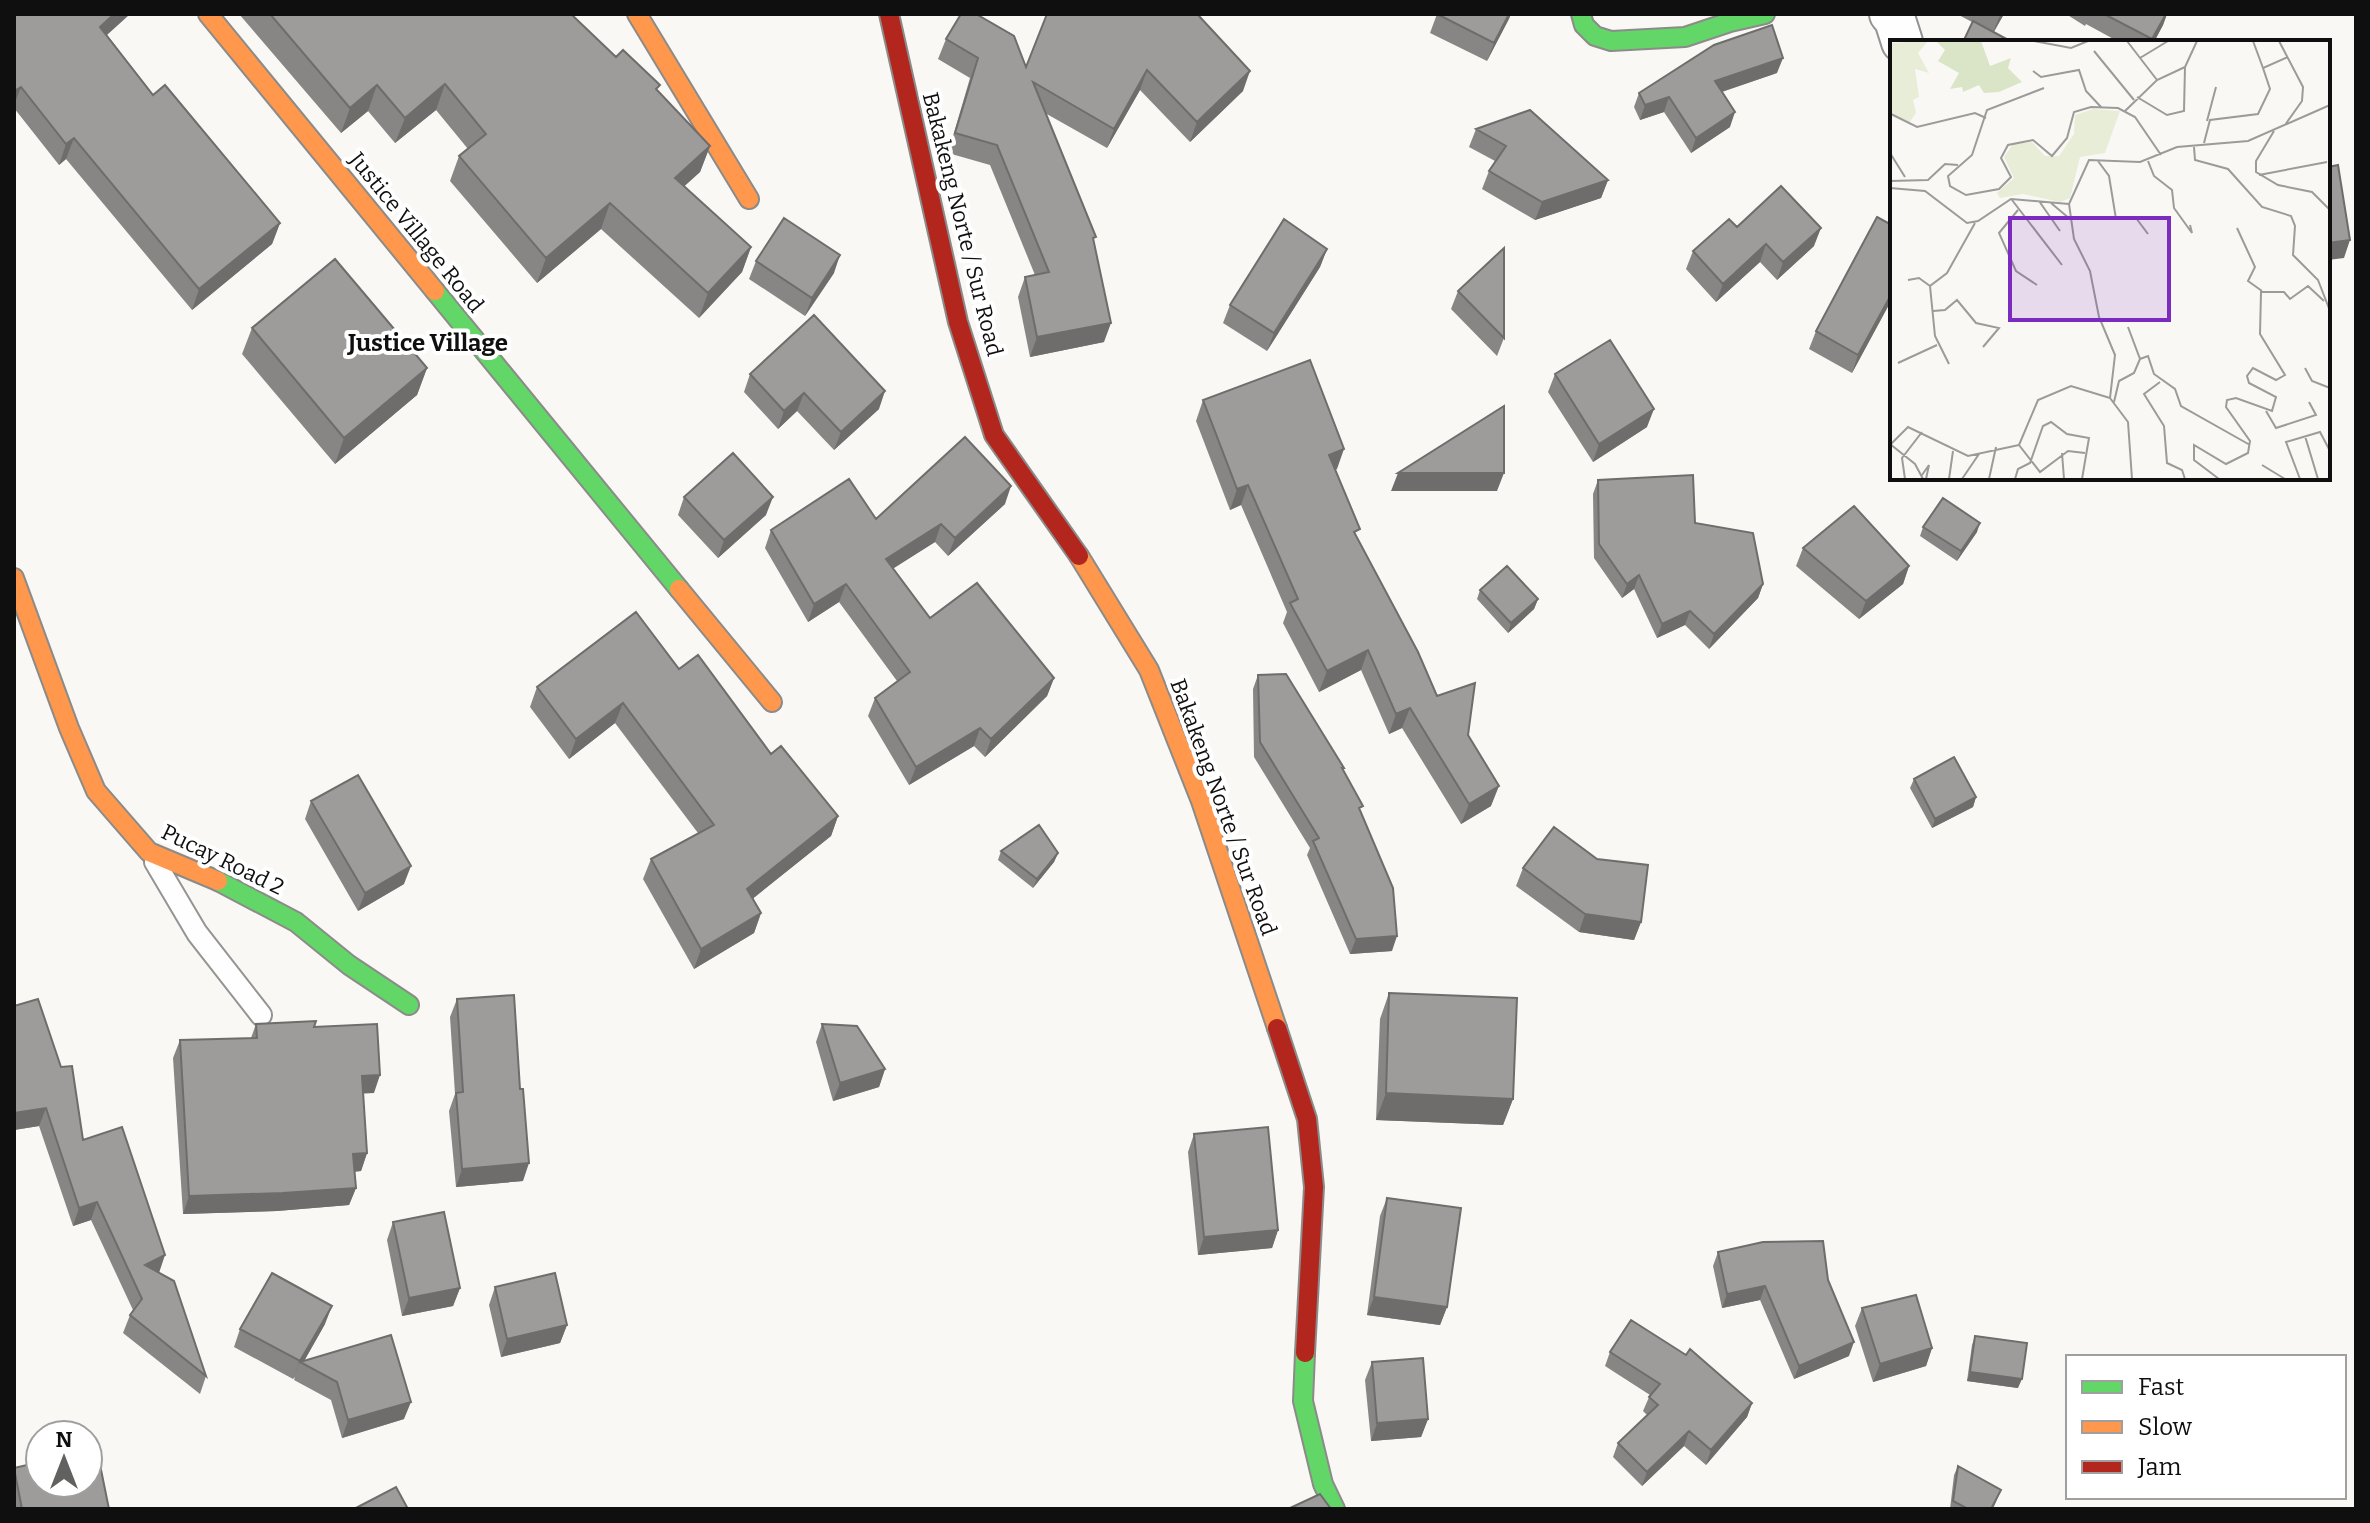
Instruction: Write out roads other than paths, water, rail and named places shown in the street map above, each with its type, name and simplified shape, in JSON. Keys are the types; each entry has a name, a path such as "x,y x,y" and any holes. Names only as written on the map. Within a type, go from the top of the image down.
{"street":[{"name":"Justice Village Road","path":"208,14 772,702"},
{"path":"637,14 749,199"},
{"path":"1581,14 1584,25 1595,36 1611,41 1629,41 1685,37 1765,14"},
{"path":"1890,14 1901,40"},
{"name":"Bakakeng Norte / Sur Road","path":"886,17 927,177 958,322 994,435 1067,536 1149,670 1201,801 1307,1119 1314,1187 1303,1401 1323,1484 1335,1509"},
{"name":"Pucay Road 2","path":"14,578 69,728 96,791 149,852 222,882 296,922 349,965 409,1005"}],"lane":[{"path":"149,852 197,933 261,1015"}],"district":[{"name":"Justice Village","path":"428,343"}]}
